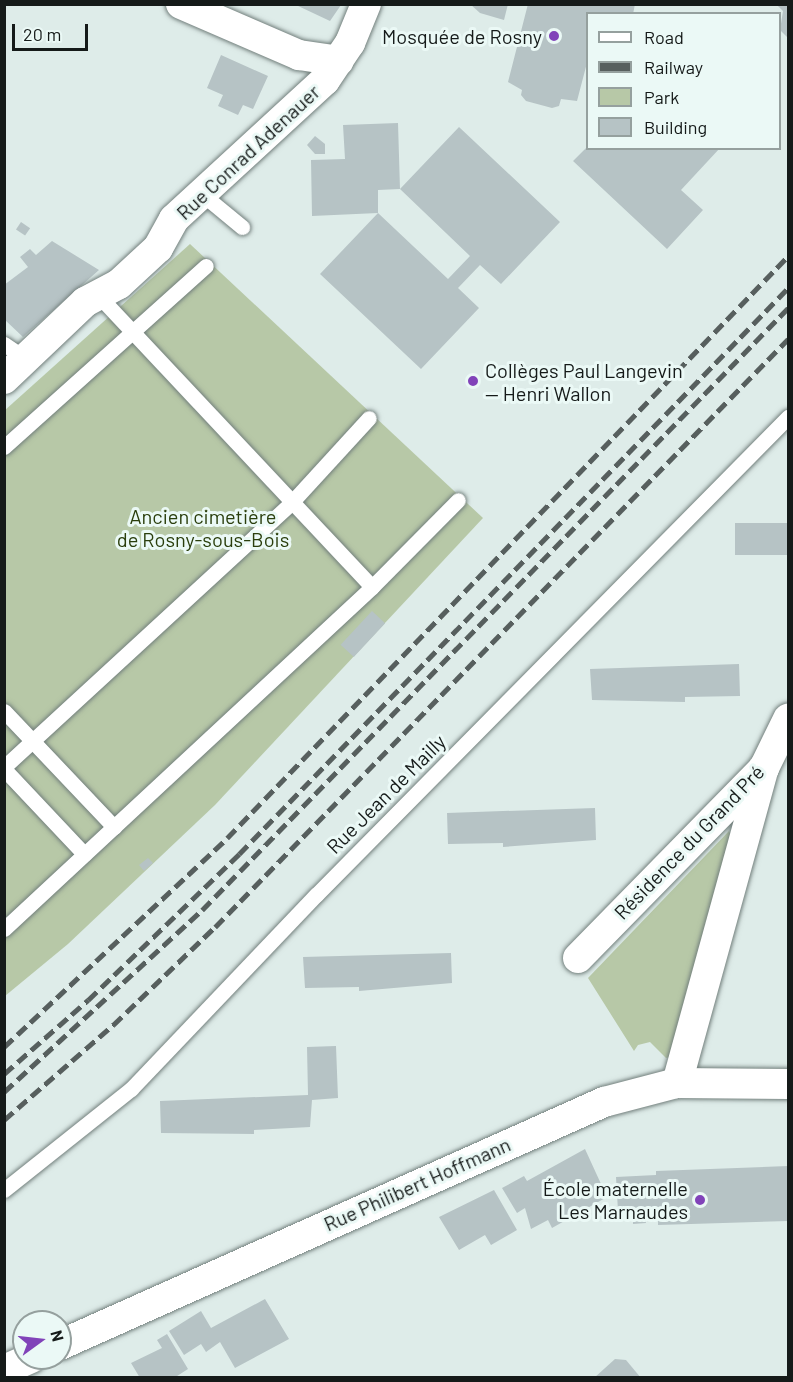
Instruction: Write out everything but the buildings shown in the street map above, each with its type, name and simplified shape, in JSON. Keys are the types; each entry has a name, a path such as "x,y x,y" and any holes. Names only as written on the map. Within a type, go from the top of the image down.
{"street":[{"path":"182,4 299,55 339,61"},
{"name":"Rue Conrad Adenauer","path":"11,360 98,295 118,284 158,248 174,219 308,98 339,61 366,4"},
{"name":"Résidence du Grand Pré","path":"578,958 764,768 789,718"},
{"path":"677,1083 764,768"},
{"name":"Rue Philibert Hoffmann","path":"72,1340 604,1102 677,1083 789,1084"}],"lane":[{"path":"202,194 242,227"},
{"path":"4,447 206,266"},
{"path":"98,295 372,588"},
{"path":"84,854 4,768 291,503 369,417"},
{"name":"Rue Jean de Mailly","path":"4,1190 131,1089 316,895 789,417"},
{"path":"4,929 372,588 458,500"},
{"path":"4,711 114,827"}],"green space":[{"name":"Ancien cimetière de Rosny-sous-Bois","path":"190,244 483,518 215,805 68,944 5,996 4,411"},
{"path":"729,831 731,835 670,1057 666,1058 650,1042 638,1045 634,1051 588,978"}],"railway":[{"path":"4,1047 227,838 788,256"},
{"path":"4,1074 88,1000 239,854 788,288"},
{"path":"4,1092 202,910 788,308"},
{"path":"4,1120 113,1025 215,927 788,339"}],"place":[{"name":"Mosquée de Rosny","path":"554,36"},
{"name":"Collèges Paul Langevin — Henri Wallon","path":"473,381"},
{"name":"École maternelle Les Marnaudes","path":"700,1200"}]}
